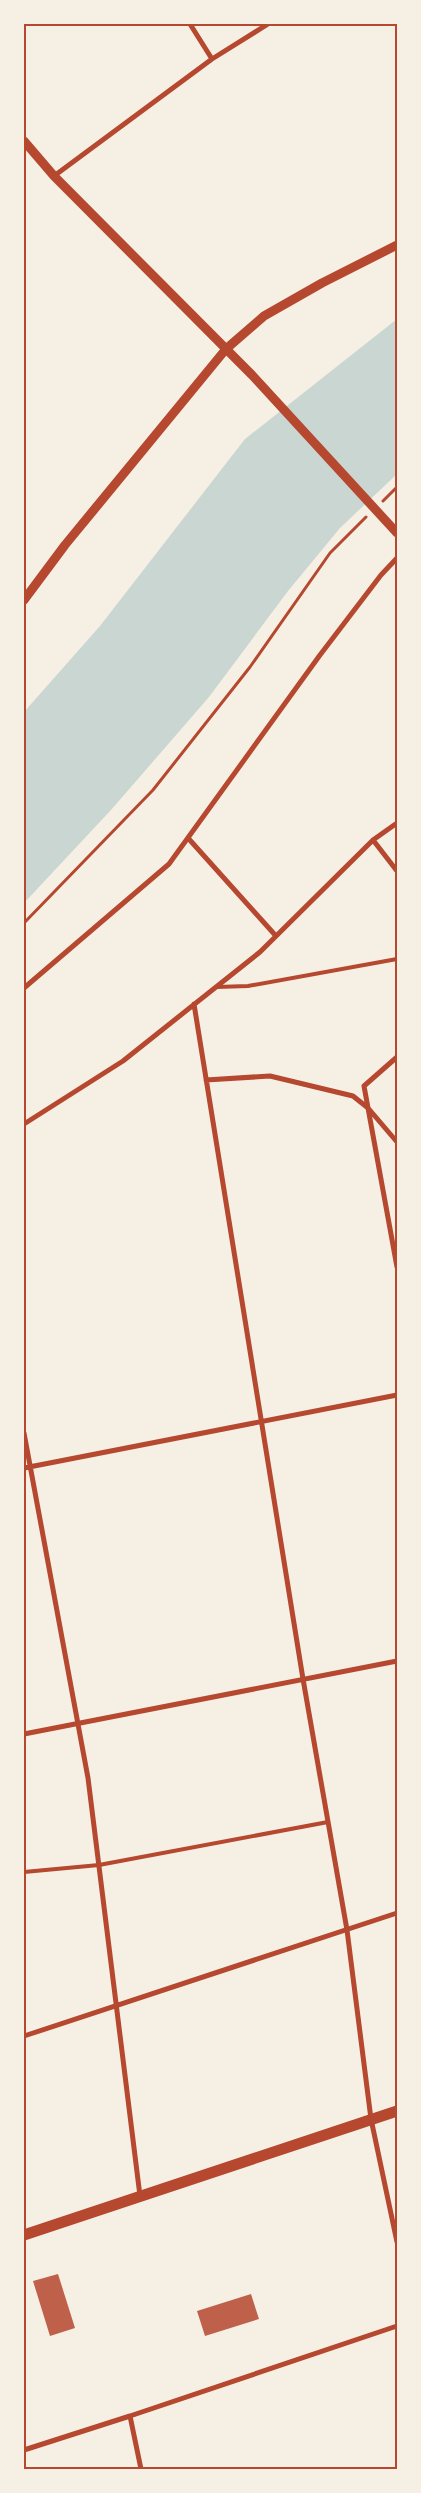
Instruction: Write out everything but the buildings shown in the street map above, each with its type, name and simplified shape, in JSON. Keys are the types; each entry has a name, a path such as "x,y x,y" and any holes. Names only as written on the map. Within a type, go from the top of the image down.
{"main road":[{"path":"24,2235 397,2111"}],"street":[{"path":"190,24 212,60"},
{"path":"54,176 212,60 268,24"},
{"path":"24,141 54,176 252,375 397,533"},
{"path":"24,600 65,545 226,349 264,316 322,283 397,246"},
{"path":"24,988 169,864 320,656 381,575 397,558"},
{"path":"24,1124 123,1061 194,1004 276,936 373,840 397,823"},
{"path":"188,838 276,936"},
{"path":"373,840 397,871"},
{"path":"194,1004 303,1679 347,1930 371,2119 397,2242"},
{"path":"397,1058 364,1086 397,1268"},
{"path":"206,1080 270,1076 353,1096 368,1108 397,1142"},
{"path":"27,1467 397,1395"},
{"path":"24,1434 27,1467 88,1778 140,2196"},
{"path":"24,1734 397,1661"},
{"path":"24,2036 397,1913"},
{"path":"24,2450 397,2326"},
{"path":"130,2416 141,2469"}],"lane":[{"path":"215,987 248,986 397,959"},
{"path":"24,1872 99,1865 328,1822"}],"path":[{"path":"376,508 397,487"},
{"path":"24,923 153,790 250,667 330,553 369,515"}],"shaded area":[{"path":"397,319 397,474 340,528 288,591 209,697 111,810 24,903 24,712 100,626 245,439"}]}
